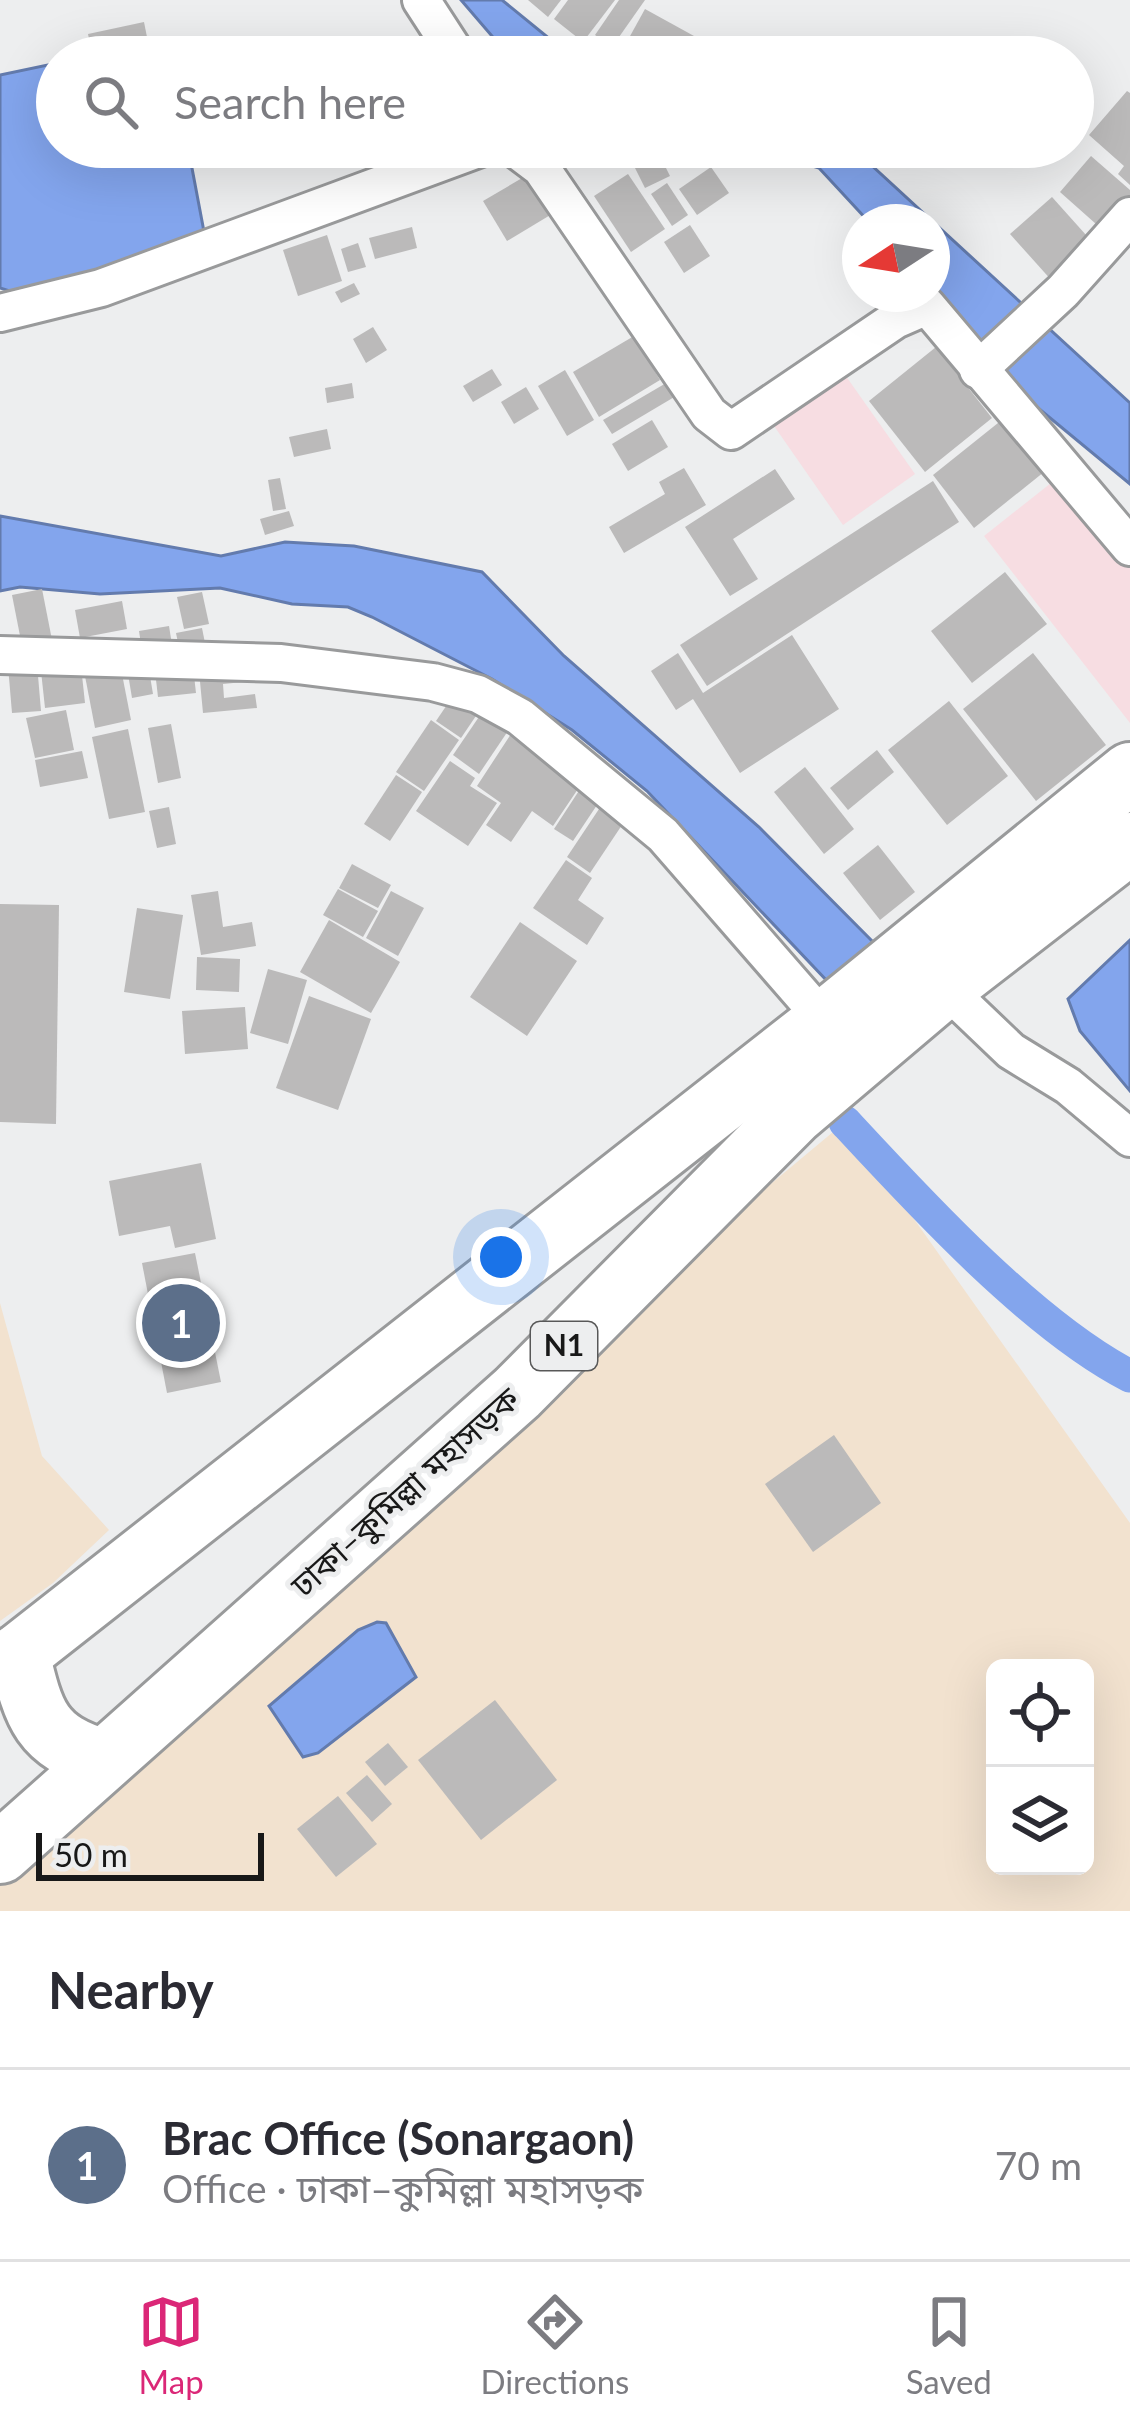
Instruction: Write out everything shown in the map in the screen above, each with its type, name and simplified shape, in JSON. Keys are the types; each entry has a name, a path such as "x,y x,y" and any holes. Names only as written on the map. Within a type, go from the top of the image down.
{"highway":[{"path":"104,1760 67,1749 45,1729 10,1662 825,1021 1130,773"},
{"name":"ঢাকা–কুমিল্লা মহাসড়ক","path":"0,1853 518,1393 794,1114 944,987 1130,843"}],"street":[{"path":"421,0 444,36"},
{"path":"0,313 101,288 426,168"},
{"path":"541,168 709,414 731,430 921,305 1130,548"},
{"path":"978,370 1063,291 1130,216"},
{"path":"0,655 281,663 433,682 478,694 520,717 663,835 825,1021"},
{"path":"944,987 1011,1051 1068,1086 1130,1138"}],"shaded area":[{"path":"843,372 915,474 843,525 772,423"},
{"path":"1070,468 1130,545 1130,723 984,536"},
{"path":"845,1122 1130,1523 1130,1911 0,1911 0,1826"},
{"path":"0,1303 42,1456 109,1530 53,1583 0,1621"}],"water":[{"path":"461,0 502,0 546,36 492,36"},
{"path":"36,67 36,168 192,168 205,237 19,294 0,288 0,75"},
{"path":"819,168 874,168 914,204 852,204"},
{"path":"950,238 1130,403 1130,484 997,374 947,312"},
{"path":"0,516 221,556 285,542 354,546 482,572 564,656 759,827 881,950 830,984 647,791 572,730 492,679 372,617 348,607 292,604 220,588 100,594 20,587 0,591"},
{"path":"1130,940 1130,1091 1080,1031 1068,999"},
{"path":"386,1623 416,1677 318,1753 303,1757 269,1706 358,1630"}],"building":[{"path":"528,0 561,0 548,17"},
{"path":"568,0 615,0 588,36 575,36 554,19"},
{"path":"619,0 645,0 620,36 595,35"},
{"path":"645,9 694,36 630,36"},
{"path":"144,22 147,36 88,36"},
{"path":"1130,93 1130,185 1118,174 1124,166 1094,139 1094,129"},
{"path":"1094,159 1130,190 1130,203 1105,232 1060,192 1081,168 1094,168"},
{"path":"635,168 666,168 670,176 645,188"},
{"path":"712,168 729,193 697,215 679,189"},
{"path":"529,174 552,214 507,241 483,201"},
{"path":"628,174 665,229 631,252 594,196"},
{"path":"667,183 688,215 672,226 651,194"},
{"path":"1052,197 1095,245 1053,282 1010,234"},
{"path":"690,225 710,256 684,273 664,242"},
{"path":"412,227 417,248 375,259 369,238"},
{"path":"327,235 342,281 298,296 283,250"},
{"path":"358,243 366,267 348,272 341,249"},
{"path":"354,283 360,294 341,303 335,292"},
{"path":"373,327 387,350 366,363 353,339"},
{"path":"634,336 660,380 599,417 573,372"},
{"path":"936,347 992,418 925,472 869,401"},
{"path":"492,369 502,385 473,402 463,386"},
{"path":"565,370 594,420 567,436 538,386"},
{"path":"673,379 681,393 612,434 603,420"},
{"path":"352,383 354,398 327,403 325,388"},
{"path":"526,387 539,409 514,424 501,402"},
{"path":"1003,419 1044,472 974,528 933,475"},
{"path":"652,420 668,447 628,471 612,444"},
{"path":"327,429 331,449 294,457 289,437"},
{"path":"684,468 706,505 624,553 609,527 665,494 659,482"},
{"path":"775,469 795,499 733,539 758,579 730,596 685,527"},
{"path":"280,478 286,509 273,511 268,480"},
{"path":"933,481 959,522 707,686 680,645"},
{"path":"289,511 294,526 265,535 260,519"},
{"path":"1005,572 1047,624 972,683 931,631"},
{"path":"42,589 53,645 23,651 12,595"},
{"path":"202,592 209,624 184,629 177,597"},
{"path":"122,601 127,629 80,638 75,610"},
{"path":"169,626 173,651 143,657 139,631"},
{"path":"202,628 207,653 181,658 176,633"},
{"path":"792,635 839,709 740,773 693,699 676,710 651,671 678,653 703,693"},
{"path":"1033,653 1106,745 1036,801 963,709"},
{"path":"37,664 41,711 12,713 8,666"},
{"path":"148,664 153,694 132,698 127,668"},
{"path":"252,665 254,681 223,684 224,698 255,694 257,708 203,713 199,671"},
{"path":"81,666 85,703 45,708 41,671"},
{"path":"193,667 196,693 158,697 155,671"},
{"path":"121,669 131,720 95,728 85,676"},
{"path":"457,690 482,707 461,738 436,721"},
{"path":"949,701 1008,776 947,825 888,750"},
{"path":"487,705 514,722 479,774 453,755"},
{"path":"66,710 74,750 35,758 26,718"},
{"path":"431,720 459,740 424,791 396,772"},
{"path":"171,724 181,778 158,783 148,728"},
{"path":"128,729 145,812 109,819 92,737"},
{"path":"511,734 582,783 553,826 532,811 511,842 486,825 501,803 477,786"},
{"path":"877,750 894,772 848,810 830,788"},
{"path":"82,751 88,778 40,787 35,760"},
{"path":"450,761 475,778 470,786 497,803 468,846 416,811"},
{"path":"805,767 854,829 824,854 774,792"},
{"path":"396,775 422,792 390,841 364,824"},
{"path":"584,783 603,796 573,841 554,829"},
{"path":"607,797 630,813 590,873 567,857"},
{"path":"169,807 176,844 157,848 149,811"},
{"path":"878,845 915,892 880,920 843,873"},
{"path":"566,860 592,878 578,900 604,918 587,945 533,908"},
{"path":"352,864 391,885 378,908 339,888"},
{"path":"338,889 378,911 363,937 323,915"},
{"path":"218,891 223,927 252,922 256,946 201,955 191,895"},
{"path":"391,891 424,908 398,956 366,938"},
{"path":"0,904 59,905 56,1124 0,1122"},
{"path":"137,908 183,915 170,999 124,992"},
{"path":"329,920 400,962 371,1013 300,972"},
{"path":"520,922 577,961 527,1036 470,997"},
{"path":"197,957 240,959 239,992 196,990"},
{"path":"268,969 307,980 288,1044 250,1033"},
{"path":"309,996 371,1019 338,1110 276,1088"},
{"path":"245,1007 248,1049 185,1054 182,1011"},
{"path":"201,1163 216,1239 175,1248 170,1226 119,1236 109,1181"},
{"path":"195,1253 221,1382 167,1393 142,1263"},
{"path":"834,1435 881,1503 813,1552 765,1484"},
{"path":"495,1700 557,1780 481,1840 418,1760"},
{"path":"388,1743 408,1767 385,1786 365,1762"},
{"path":"367,1775 392,1804 372,1822 346,1793"},
{"path":"338,1796 377,1844 336,1877 297,1829"}],"waterway":[{"path":"845,1122 1017,1295 1055,1327 1130,1376"}],"place":[{"name":"Brac Office (Sonargaon)","path":"181,1323"}]}
